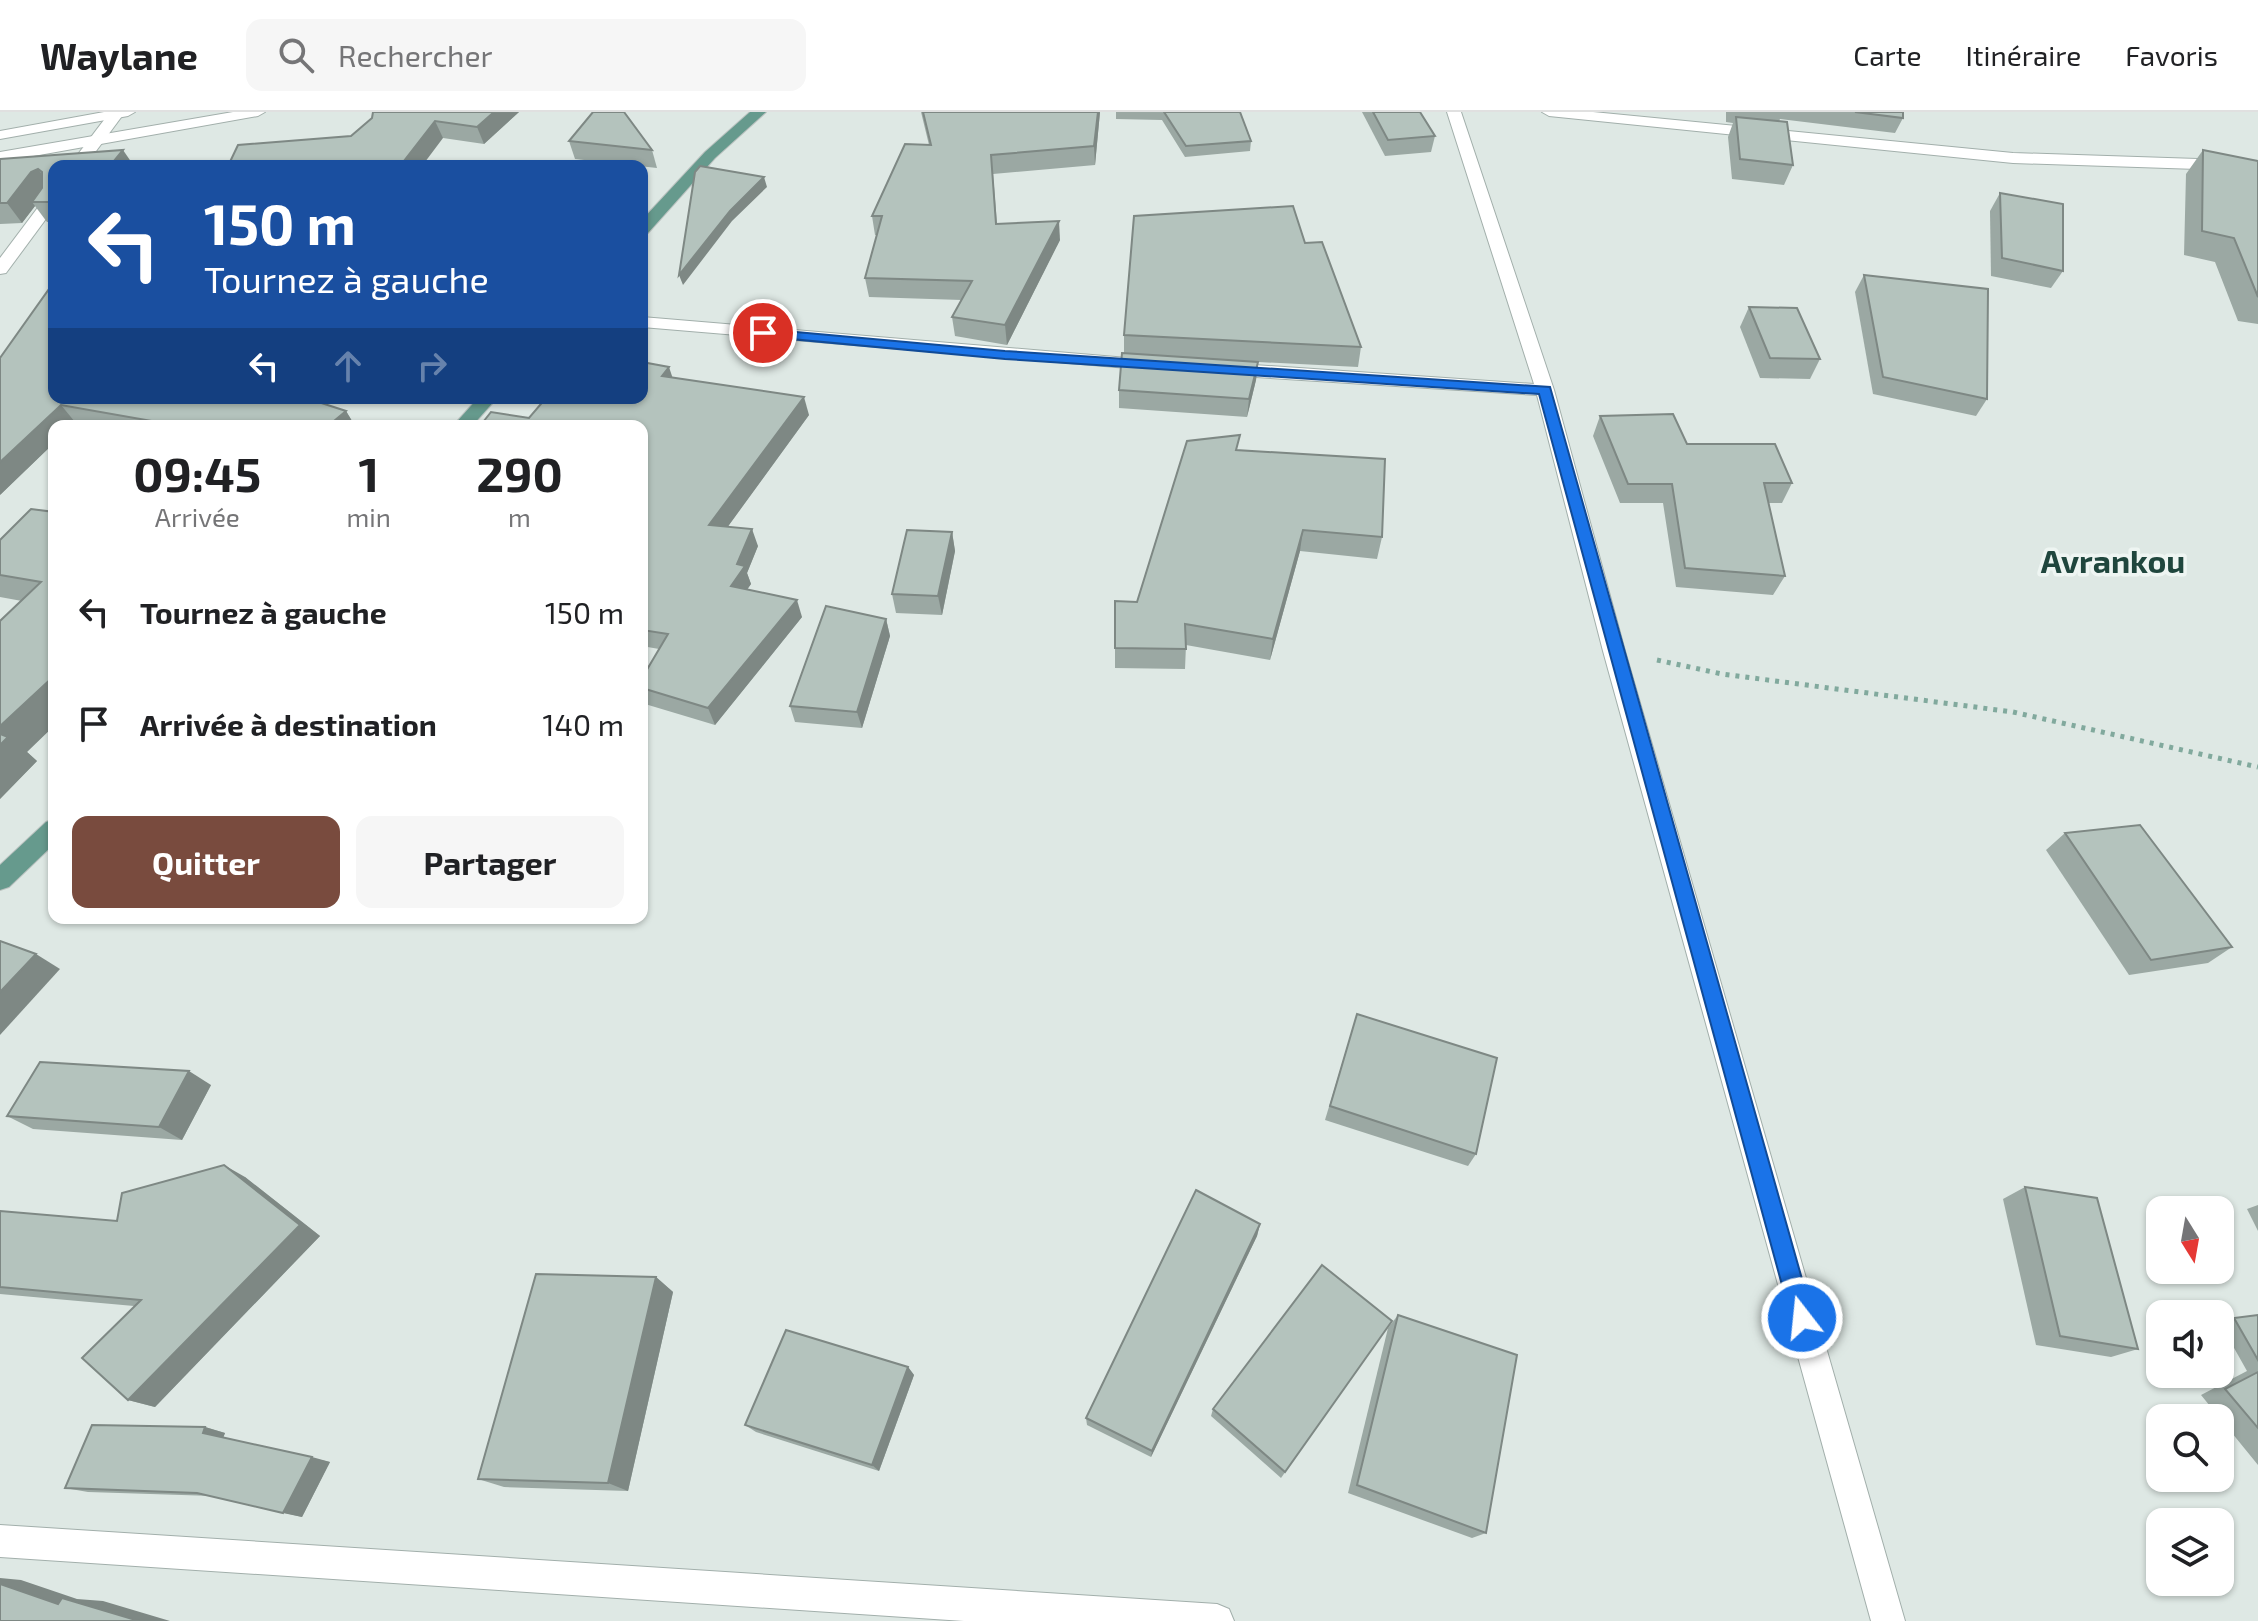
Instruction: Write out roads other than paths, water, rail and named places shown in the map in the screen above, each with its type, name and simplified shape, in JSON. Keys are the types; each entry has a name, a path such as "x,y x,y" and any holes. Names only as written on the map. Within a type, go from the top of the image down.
{"main road":[{"path":"710,155 732,112"},
{"path":"648,223 710,155 759,112"},
{"path":"468,420 482,404"},
{"path":"0,880 48,835"}],"street":[{"path":"0,157 258,112"},
{"path":"1454,112 1545,390 1614,651 1888,1621"},
{"path":"1549,112 2013,158 2258,166"},
{"path":"81,160 121,113"},
{"path":"0,135 121,113"},
{"path":"0,269 48,205"},
{"path":"648,323 1164,366"},
{"path":"1211,369 1545,390"},
{"path":"0,1541 1217,1621"}],"district":[{"name":"Avrankou","path":"2113,560"}]}
